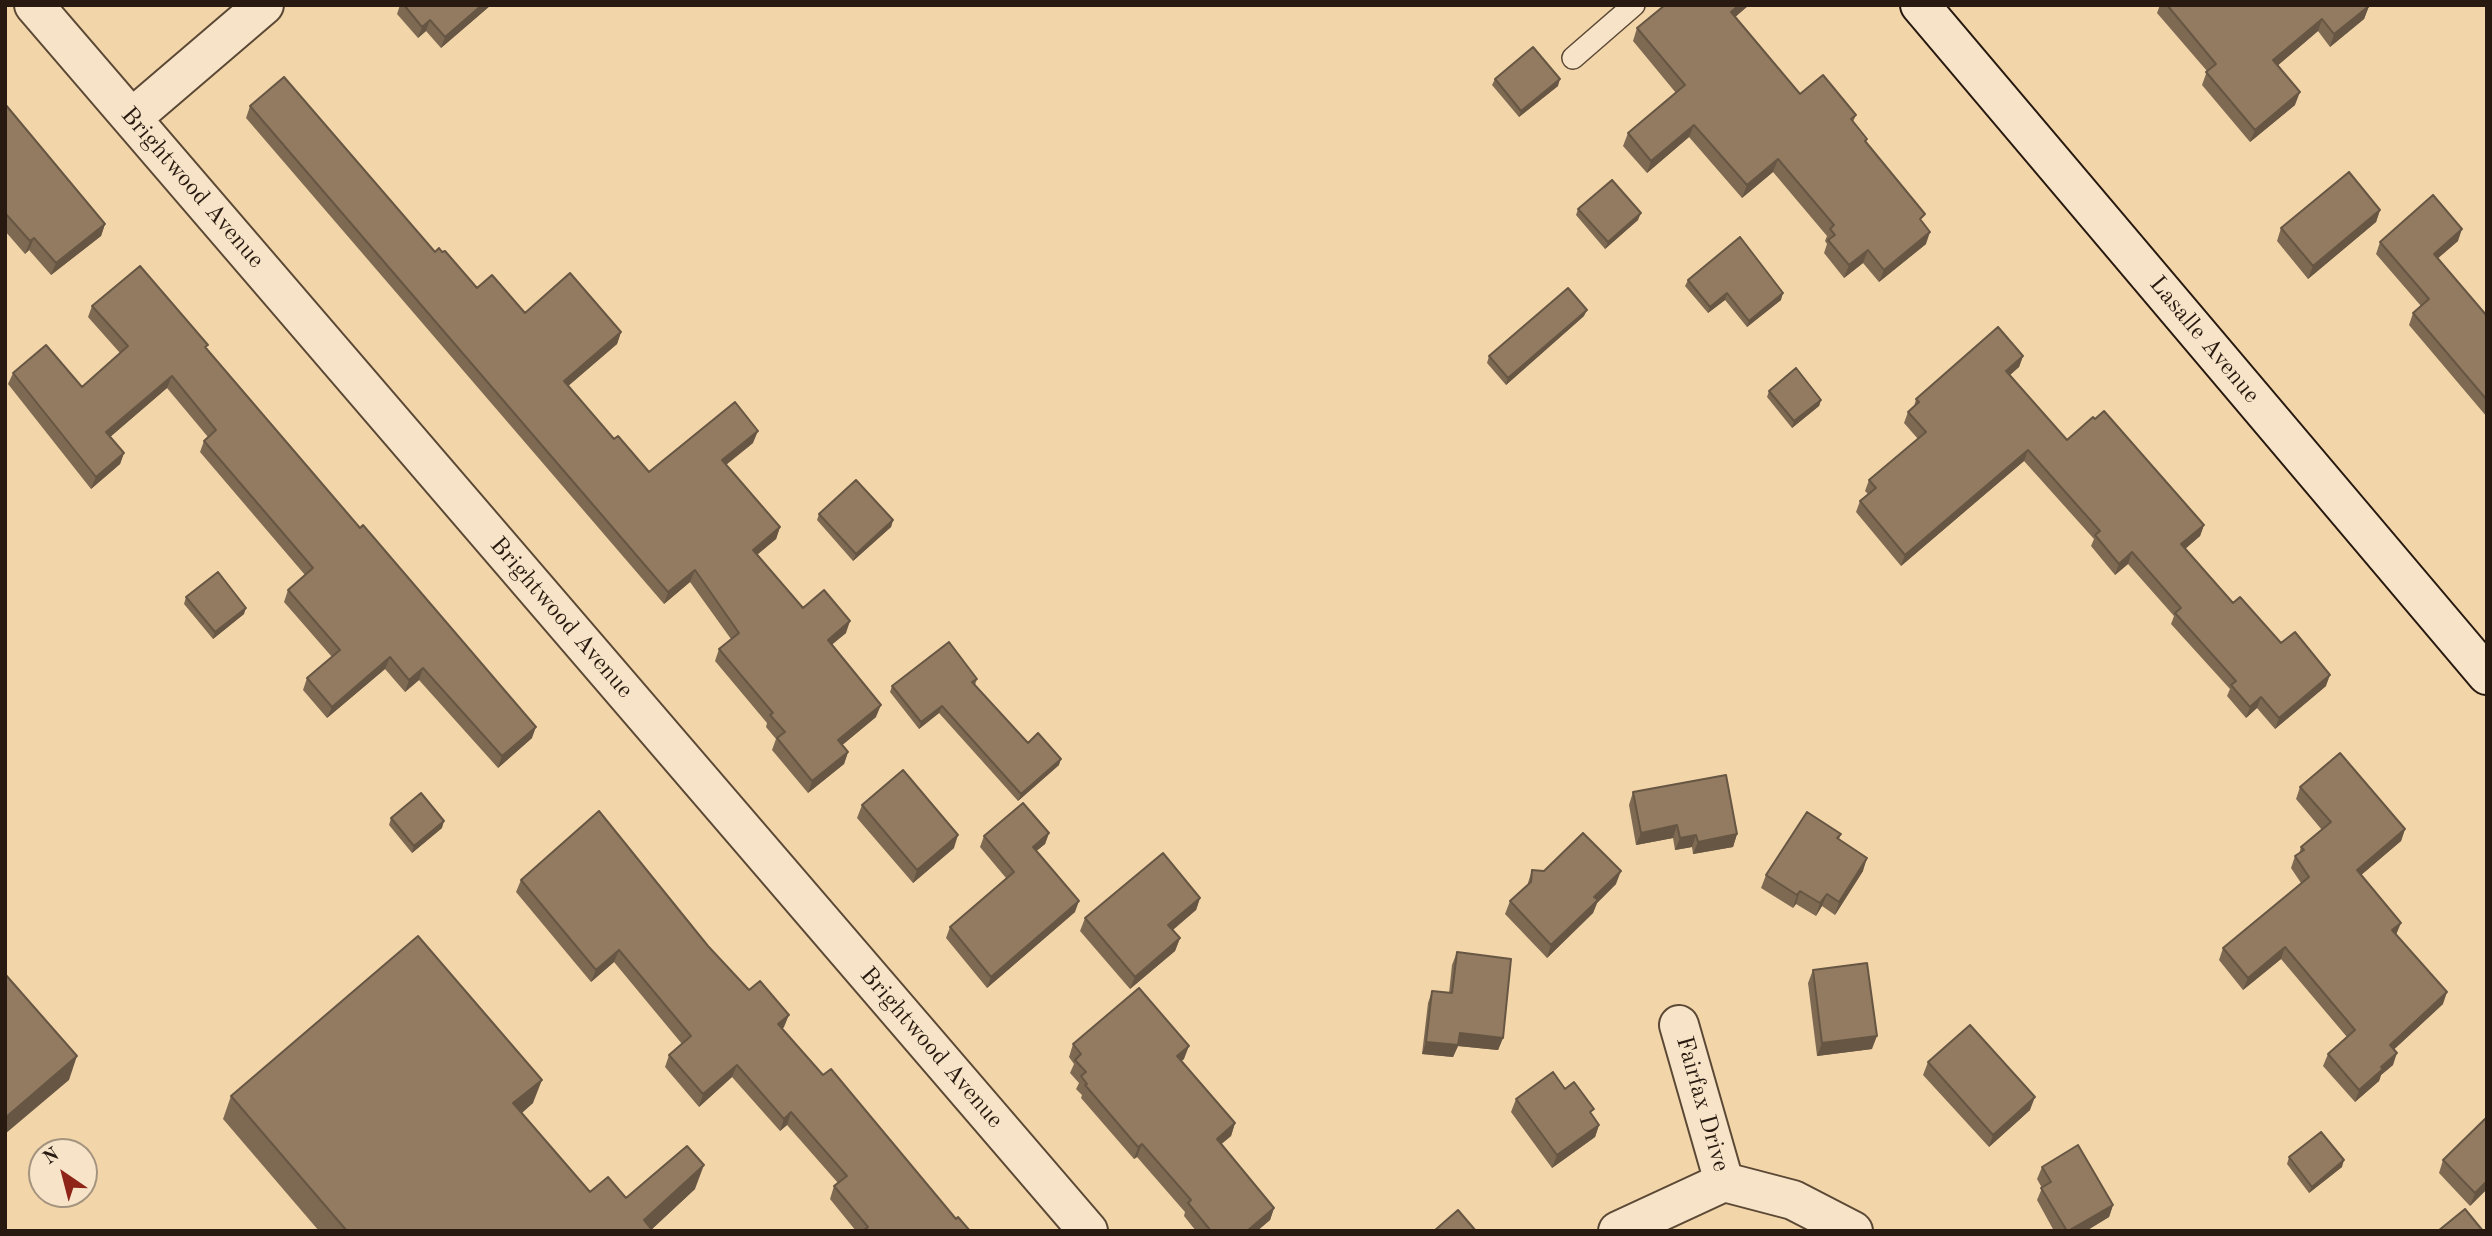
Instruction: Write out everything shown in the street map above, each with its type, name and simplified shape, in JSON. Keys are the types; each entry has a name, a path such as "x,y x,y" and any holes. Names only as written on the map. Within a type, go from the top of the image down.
{"street":[{"name":"Brightwood Avenue","path":"34,5 1088,1231"},
{"path":"132,118 264,5"},
{"name":"Lasalle Avenue","path":"1920,5 2487,675"},
{"name":"Fairfax Drive","path":"1679,1025 1724,1182"},
{"name":"Fairfax Drive","path":"1618,1231 1724,1182 1793,1200 1853,1231"}],"lane":[{"path":"1573,58 1634,5"}],"building":[{"path":"404,5 482,5 445,37 430,20 422,27"},
{"path":"1665,5 1739,5 1731,12 1800,94 1823,75 1856,115 1851,119 1867,139 1865,141 1925,214 1920,219 1930,232 1884,270 1868,250 1849,265 1828,240 1835,235 1830,229 1834,225 1778,159 1747,185 1694,125 1651,161 1628,133 1685,85 1637,28"},
{"path":"2167,5 2369,6 2334,34 2322,19 2273,60 2300,92 2255,130 2206,72 2216,64"},
{"path":"1533,47 1560,79 1521,111 1495,79"},
{"path":"284,77 435,252 439,248 442,252 445,251 477,288 492,275 525,313 570,273 621,332 564,381 614,439 618,436 649,472 735,402 758,431 722,460 780,527 753,550 803,608 824,590 850,621 828,640 881,705 838,740 848,752 812,781 777,738 785,732 770,715 773,713 719,649 739,633 695,570 668,592 250,106"},
{"path":"5,104 105,224 56,263 34,238 30,241 5,213"},
{"path":"2349,172 2380,210 2313,266 2281,228"},
{"path":"1612,180 1641,213 1608,242 1578,209"},
{"path":"2433,195 2462,229 2434,254 2487,316 2487,400 2413,313 2429,299 2380,242"},
{"path":"1740,237 1783,293 1749,321 1727,293 1710,307 1688,280"},
{"path":"140,266 208,345 205,347 360,528 363,525 536,727 502,756 423,668 409,680 390,657 332,707 307,678 340,650 288,590 313,568 204,441 216,430 172,376 106,432 124,453 96,477 13,373 46,345 82,387 128,346 92,306"},
{"path":"1568,288 1587,310 1508,378 1489,356"},
{"path":"1998,327 2023,356 2006,371 2067,440 2104,411 2204,525 2181,544 2233,603 2240,597 2281,643 2295,632 2330,675 2279,718 2261,697 2250,707 2231,685 2236,681 2175,613 2181,608 2132,552 2119,564 2095,535 2100,531 2028,450 1905,555 1860,501 1876,488 1869,480 1926,432 1908,412 1919,402 1916,399"},
{"path":"1796,368 1821,400 1794,421 1769,391"},
{"path":"856,480 893,520 856,554 819,514"},
{"path":"218,572 246,608 215,632 186,597"},
{"path":"949,642 977,679 972,682 1028,743 1038,733 1061,759 1021,794 942,706 921,722 892,686"},
{"path":"2340,753 2405,829 2357,870 2401,923 2392,930 2447,992 2390,1045 2397,1053 2359,1090 2328,1054 2355,1030 2285,947 2248,978 2223,948 2309,877 2295,856 2304,850 2301,847 2331,822 2300,787"},
{"path":"903,770 958,835 917,870 862,805"},
{"path":"1726,775 1737,834 1698,842 1696,835 1680,838 1677,825 1641,833 1633,792"},
{"path":"421,793 444,821 414,846 391,818"},
{"path":"1023,803 1049,833 1033,847 1079,901 991,977 950,927 1014,872 984,836"},
{"path":"599,811 708,946 749,990 760,981 789,1015 778,1024 823,1075 831,1069 956,1219 958,1217 970,1231 863,1231 868,1227 834,1186 847,1176 791,1112 784,1119 737,1065 703,1094 669,1055 691,1036 619,950 596,970 521,880"},
{"path":"1807,812 1841,834 1837,838 1867,858 1839,902 1827,894 1820,903 1800,891 1797,895 1766,875"},
{"path":"1583,833 1621,871 1594,897 1598,900 1551,945 1510,901 1531,882 1532,870 1544,871"},
{"path":"1163,853 1200,898 1168,925 1180,938 1135,977 1085,918"},
{"path":"418,936 542,1080 513,1103 590,1192 608,1177 626,1198 687,1146 704,1165 644,1220 653,1231 347,1231 231,1096"},
{"path":"1457,952 1511,959 1503,1038 1460,1033 1458,1045 1426,1042 1432,991 1452,993"},
{"path":"1867,963 1877,1036 1822,1043 1813,970"},
{"path":"5,974 77,1056 5,1118"},
{"path":"1139,988 1189,1046 1177,1056 1235,1123 1217,1139 1274,1208 1247,1231 1211,1231 1188,1203 1191,1200 1142,1144 1138,1147 1085,1085 1087,1084 1081,1076 1086,1072 1075,1060 1081,1054 1073,1044"},
{"path":"1970,1025 2035,1097 1993,1135 1928,1062"},
{"path":"1553,1072 1565,1089 1574,1082 1594,1109 1590,1112 1599,1125 1557,1155 1516,1099"},
{"path":"2487,1117 2487,1181 2475,1193 2443,1160"},
{"path":"2321,1132 2344,1160 2312,1187 2289,1157"},
{"path":"2078,1145 2113,1205 2067,1231 2041,1188 2051,1182 2042,1167"},
{"path":"2465,1209 2483,1231 2438,1231"},
{"path":"1458,1210 1476,1231 1434,1231"}]}
